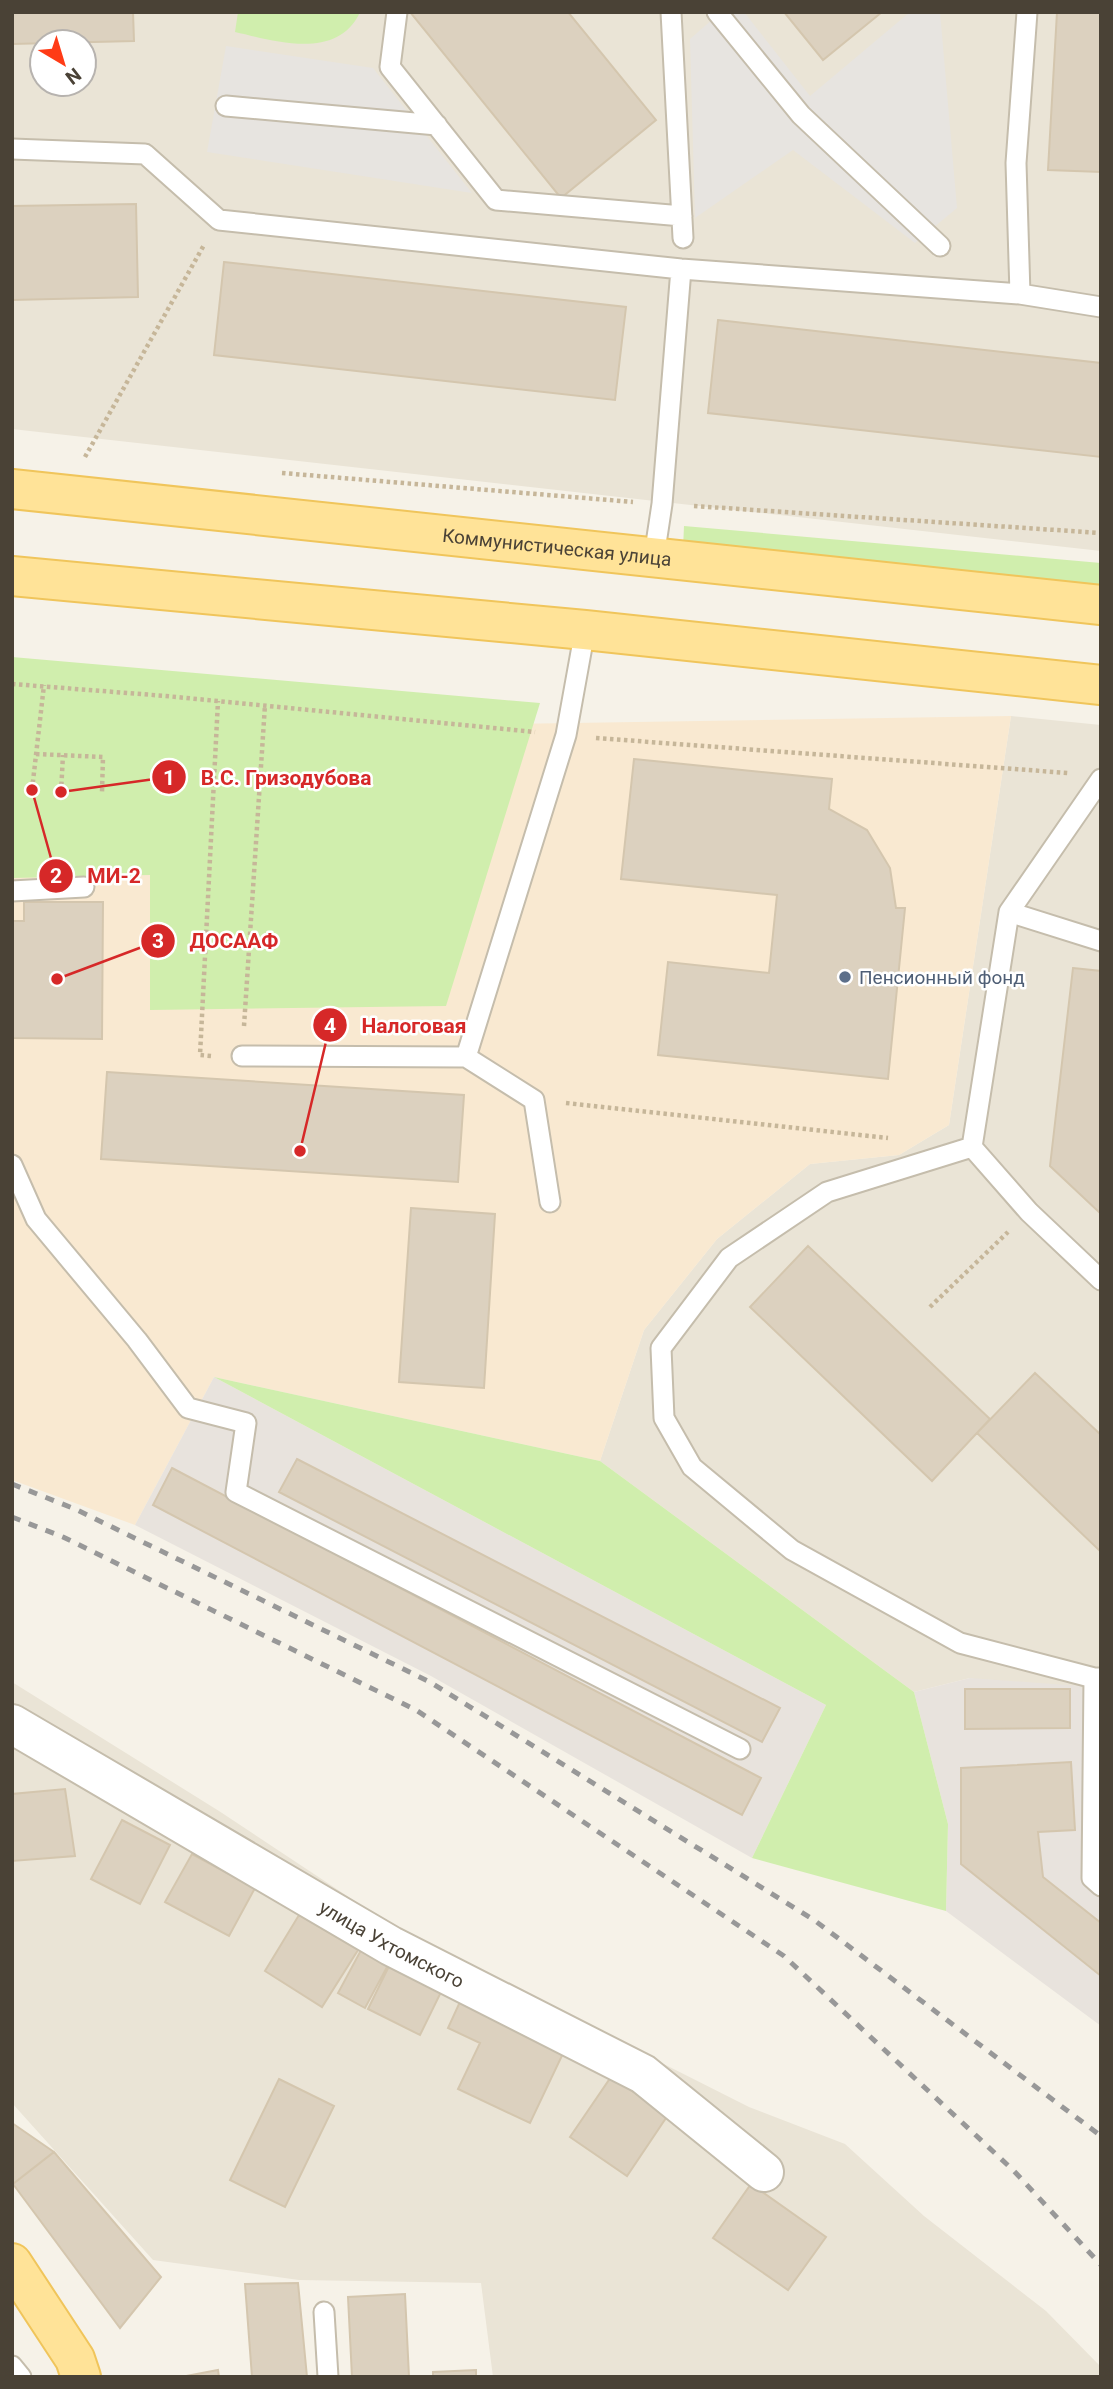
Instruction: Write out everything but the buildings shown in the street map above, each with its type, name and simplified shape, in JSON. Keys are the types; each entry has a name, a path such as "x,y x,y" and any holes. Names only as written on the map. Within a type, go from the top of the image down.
{"main road":[{"name":"Коммунистическая улица","path":"12,489 1101,605"},
{"path":"12,576 585,630 1101,685"},
{"path":"12,2263 75,2359 81,2377"}],"street":[{"name":"улица Ухтомского","path":"12,1724 391,1946 643,2074 764,2172"}],"lane":[{"path":"397,12 390,66 496,200 682,216"},
{"path":"671,12 682,238"},
{"path":"717,12 801,115 940,246"},
{"path":"1020,294 1016,163 1027,12"},
{"path":"226,107 437,125"},
{"path":"12,149 145,154 219,220 681,269 1020,294 1101,307"},
{"path":"654,557 662,504 681,269"},
{"path":"466,1057 566,735 585,630"},
{"path":"1101,779 1009,912 972,1147 1028,1212 1101,1280"},
{"path":"12,891 84,887"},
{"path":"1009,912 1101,941"},
{"path":"242,1056 466,1057 534,1100 550,1202"},
{"path":"972,1147 827,1192 729,1258 661,1348 664,1418 692,1467 792,1550 960,1643 1097,1678 1091,1878 1101,1886"},
{"path":"12,1165 36,1219 188,1408 246,1423 236,1492 740,1749"},
{"path":"324,2312 328,2377"},
{"path":"12,2366 21,2377"}],"path":[{"path":"85,457 219,220"},
{"path":"73,457 99,458"},
{"path":"277,473 662,504 1101,533"},
{"path":"32,790 44,685"},
{"path":"218,701 200,1055 242,1056 265,705"},
{"path":"36,754 103,757 102,792"},
{"path":"61,792 63,755"},
{"path":"534,1100 891,1138"},
{"path":"930,1307 1028,1212"}],"shaded area":[{"path":"12,12 1101,12 1101,551 12,429"},
{"path":"721,12 744,12 810,96 910,12 940,12 957,208 915,243 793,150 695,218 690,39"},
{"path":"226,46 373,68 472,193 207,152"},
{"path":"12,700 375,726 1011,716 949,1125 899,1155 810,1164 717,1239 644,1330 600,1461 214,1377 135,1525 12,1480"},
{"path":"1011,716 1101,725 1101,1715 970,1678 914,1692 600,1461 644,1330 717,1239 810,1164 899,1155 949,1125"},
{"path":"214,1377 826,1705 752,1858 431,1676 135,1525"},
{"path":"970,1678 1080,1686 1101,1715 1101,2026 946,1911 948,1824 914,1692"},
{"path":"12,1682 219,1811 400,1931 749,2107 845,2144 924,2216 1046,2311 1101,2367 1101,2377 493,2377 481,2283 299,2280 153,2260 12,2103"}],"green space":[{"path":"238,12 360,12 350,27 337,37 304,44 268,40 235,32"},
{"path":"684,526 1101,563 1101,619 682,571"},
{"path":"12,657 540,703 446,1006 150,1010 150,875 12,878"},
{"path":"214,1377 600,1461 914,1692 948,1824 946,1911 752,1858 826,1705"}],"railway":[{"path":"12,1484 75,1509 430,1682 814,1920 1101,2136"},
{"path":"12,1517 63,1537 416,1710 784,1956 1014,2171 1101,2265"}],"place":[{"name":"МИ-2","path":"32,790"},
{"name":"В.С. Гризодубова","path":"61,792"},
{"name":"Пенсионный фонд","path":"845,977"},
{"name":"ДОСААФ","path":"57,979"},
{"name":"Налоговая","path":"300,1151"}]}
